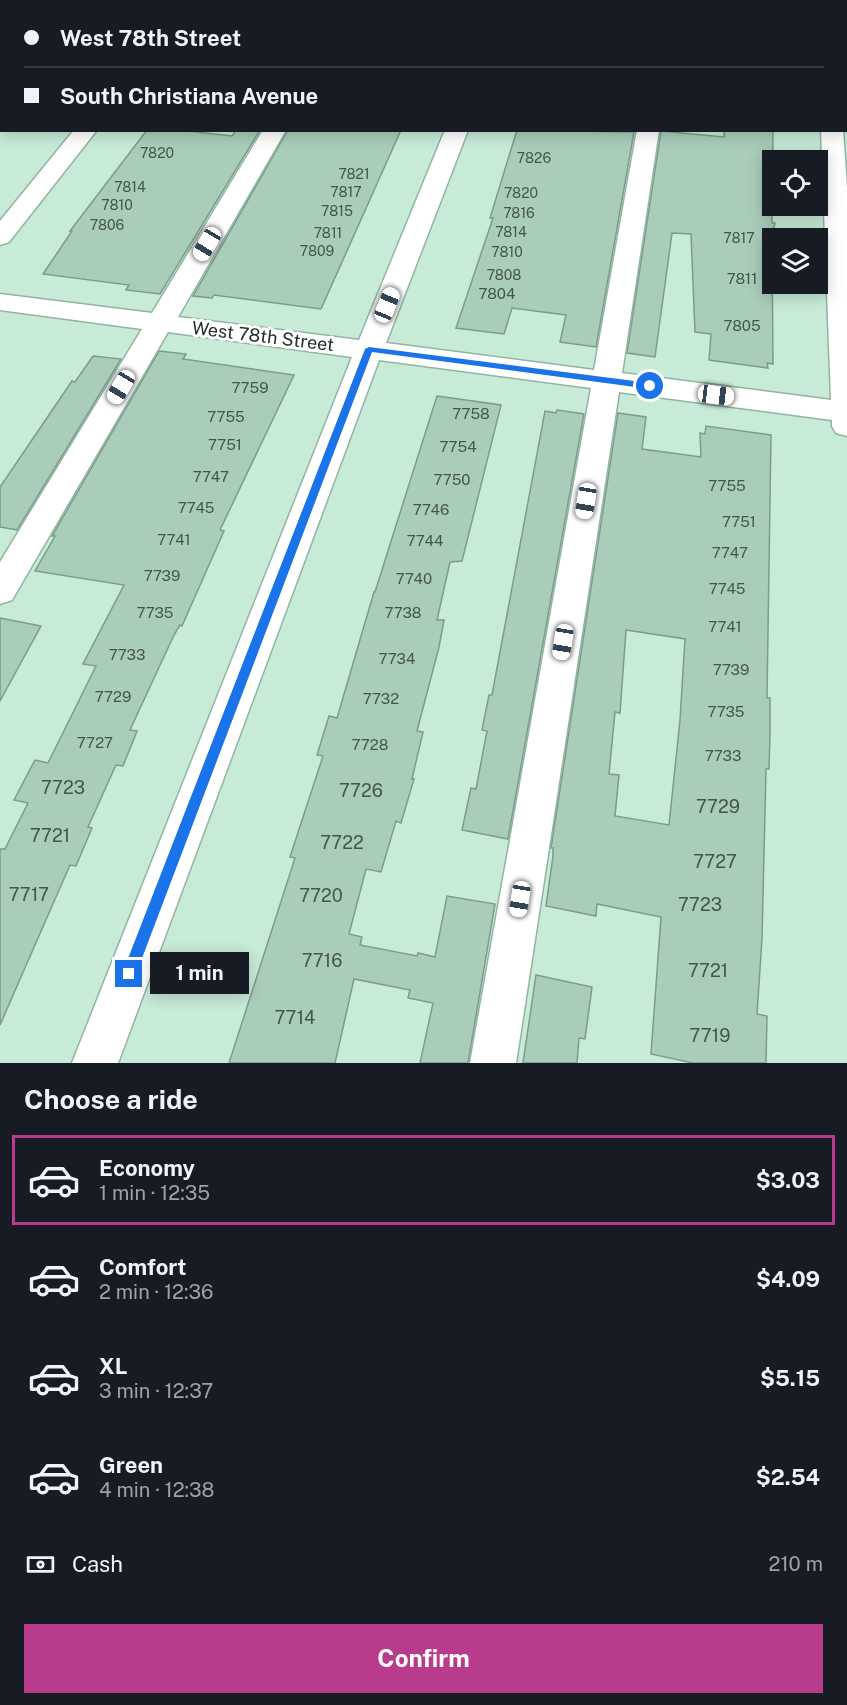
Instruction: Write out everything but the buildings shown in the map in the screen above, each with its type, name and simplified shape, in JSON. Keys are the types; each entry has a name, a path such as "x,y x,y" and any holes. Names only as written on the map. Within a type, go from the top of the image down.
{"street":[{"path":"0,237 84,132"},
{"path":"0,591 274,132"},
{"path":"95,1063 369,349 456,132"},
{"path":"493,1063 648,132"},
{"path":"832,132 847,417"},
{"name":"West 78th Street","path":"0,302 606,380 847,417"}],"route":[{"path":"129,974 369,349 650,386"}]}
